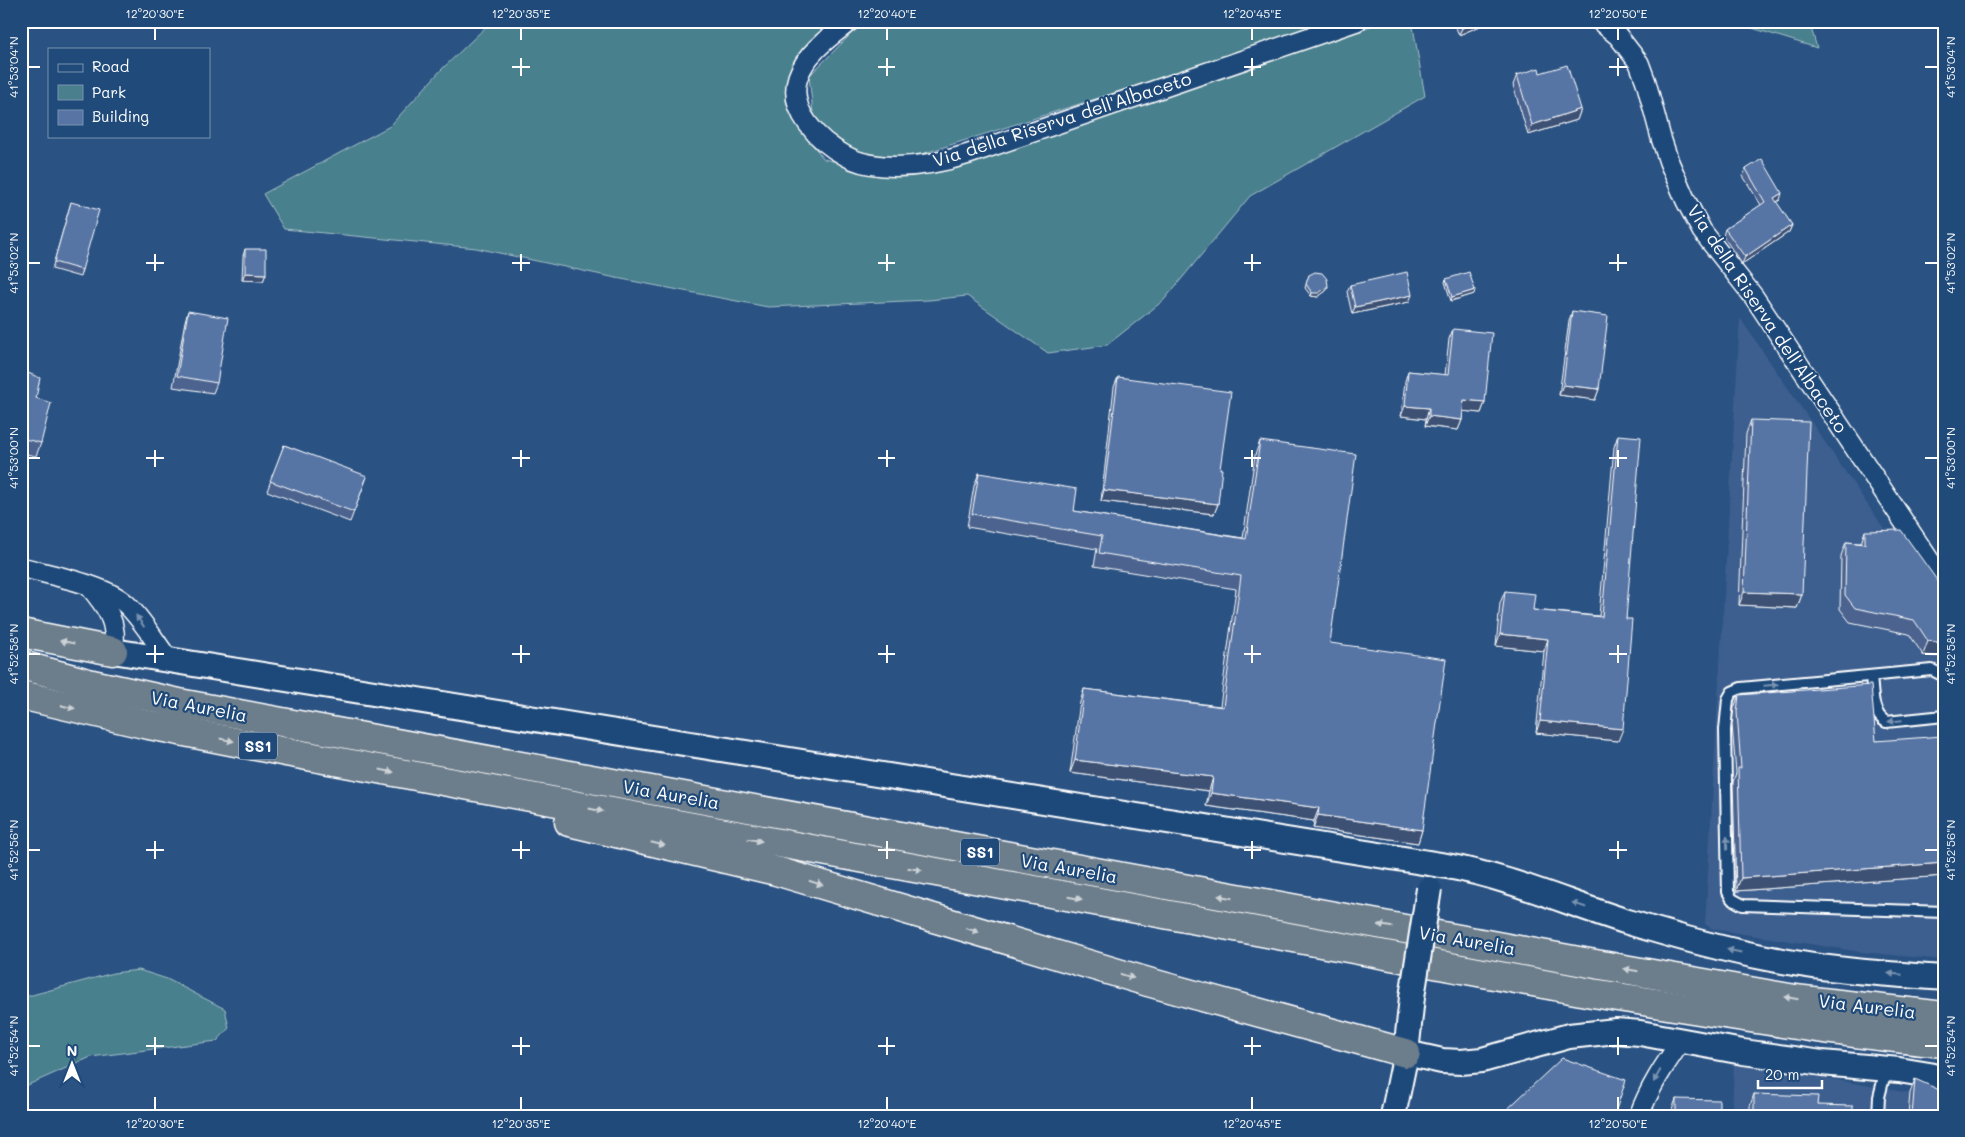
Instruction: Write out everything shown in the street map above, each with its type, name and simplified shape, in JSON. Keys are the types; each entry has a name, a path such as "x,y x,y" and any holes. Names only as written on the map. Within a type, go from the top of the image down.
{"highway":[{"path":"21,633 113,651"},
{"name":"Via Aurelia","path":"21,665 179,704 1182,890 1795,999 1944,1016"},
{"name":"Via Aurelia","path":"21,694 144,724 496,791 1592,993 1796,1025 1944,1043"},
{"path":"496,791 547,815 571,822 776,871 1148,982 1406,1053"}],"street":[{"name":"Via della Riserva dell'Albaceto","path":"850,21 826,40 802,68 797,84 800,110 818,136 830,147 847,157 882,166 909,166 936,163 970,154 1357,21"},
{"name":"Via della Riserva dell'Albaceto","path":"1600,21 1618,36 1639,64 1646,82 1660,138 1669,162 1702,231 1754,298 1944,582"},
{"path":"21,567 111,594 126,604 169,660"},
{"path":"89,586 104,604 113,620 115,636 113,651"},
{"name":"Via Aurelia","path":"113,651 1432,863 1477,872 1626,921 1728,950 1831,968 1944,978"},
{"path":"1393,1116 1406,1053 1412,997 1432,863"},
{"path":"1406,1053 1442,1062 1482,1060 1562,1038 1616,1031 1640,1033 1743,1052 1822,1063 1886,1068 1929,1074 1944,1079"},
{"path":"1639,1116 1645,1099 1661,1069 1682,1040"}],"lane":[{"path":"1944,676 1932,670 1741,688 1732,692 1728,699 1724,730 1728,892 1732,899 1744,905 1944,912"},
{"path":"1871,676 1875,709 1879,718 1886,722 1944,716"},
{"path":"1878,1116 1879,1098 1886,1068"}],"shaded area":[{"path":"1740,318 1944,616 1944,960 1861,952 1712,929 1705,924"},
{"path":"1734,1062 1910,1093 1944,1104 1944,1116 1732,1116"}],"green space":[{"path":"492,21 842,21 790,101 799,128 824,159 900,177 968,163 1386,21 1412,21 1425,96 1250,196 1164,300 1107,345 1048,353 967,296 929,300 768,307 616,278 476,248 284,229 263,194 390,126 441,70"},
{"path":"864,21 1341,21 906,159 859,153 814,122 809,76"},
{"path":"1738,21 1809,21 1817,48 1752,28"},
{"path":"139,970 167,979 225,1009 229,1028 217,1041 91,1057 21,1088 21,998 113,973"}],"building":[{"path":"1459,21 1478,21 1462,28"},
{"path":"1567,65 1581,109 1532,125 1517,75 1539,68 1540,73"},
{"path":"1762,159 1782,193 1774,198 1792,225 1745,257 1725,229 1765,202 1746,169"},
{"path":"71,202 99,210 82,270 54,262"},
{"path":"245,249 266,249 266,274 245,273"},
{"path":"1315,272 1322,273 1327,279 1328,286 1319,293 1312,293 1306,284 1309,275"},
{"path":"1407,272 1412,295 1355,307 1350,285"},
{"path":"1469,272 1475,290 1452,297 1446,279"},
{"path":"188,311 228,318 217,383 177,376"},
{"path":"1572,311 1608,316 1599,389 1563,385"},
{"path":"1453,329 1492,333 1485,402 1464,400 1462,420 1429,416 1429,408 1405,406 1408,371 1448,375"},
{"path":"21,370 40,378 36,398 51,403 41,443 21,438"},
{"path":"1118,377 1231,392 1220,469 1222,469 1218,504 1104,490"},
{"path":"1751,420 1809,422 1802,594 1744,592"},
{"path":"1618,435 1641,437 1626,619 1632,619 1623,729 1540,721 1548,639 1500,634 1505,591 1535,594 1533,610 1602,617"},
{"path":"1260,441 1356,454 1330,643 1446,659 1422,830 1318,815 1319,808 1211,793 1213,777 1075,760 1084,689 1223,707 1241,576 1099,553 1102,536 972,514 979,473 1077,489 1074,511 1246,539"},
{"path":"284,445 367,476 354,512 270,481"},
{"path":"1901,530 1944,590 1944,643 1928,641 1914,620 1855,608 1845,595 1846,542 1865,544 1865,531"},
{"path":"1871,685 1876,741 1942,736 1944,743 1944,863 1741,878 1738,768 1741,768 1737,712 1739,695"},
{"path":"1562,1058 1626,1080 1614,1116 1500,1116"},
{"path":"1915,1079 1944,1092 1944,1116 1912,1116"},
{"path":"1754,1094 1818,1096 1817,1105 1853,1106 1853,1116 1754,1116"},
{"path":"1676,1099 1719,1100 1719,1116 1676,1116"}]}
